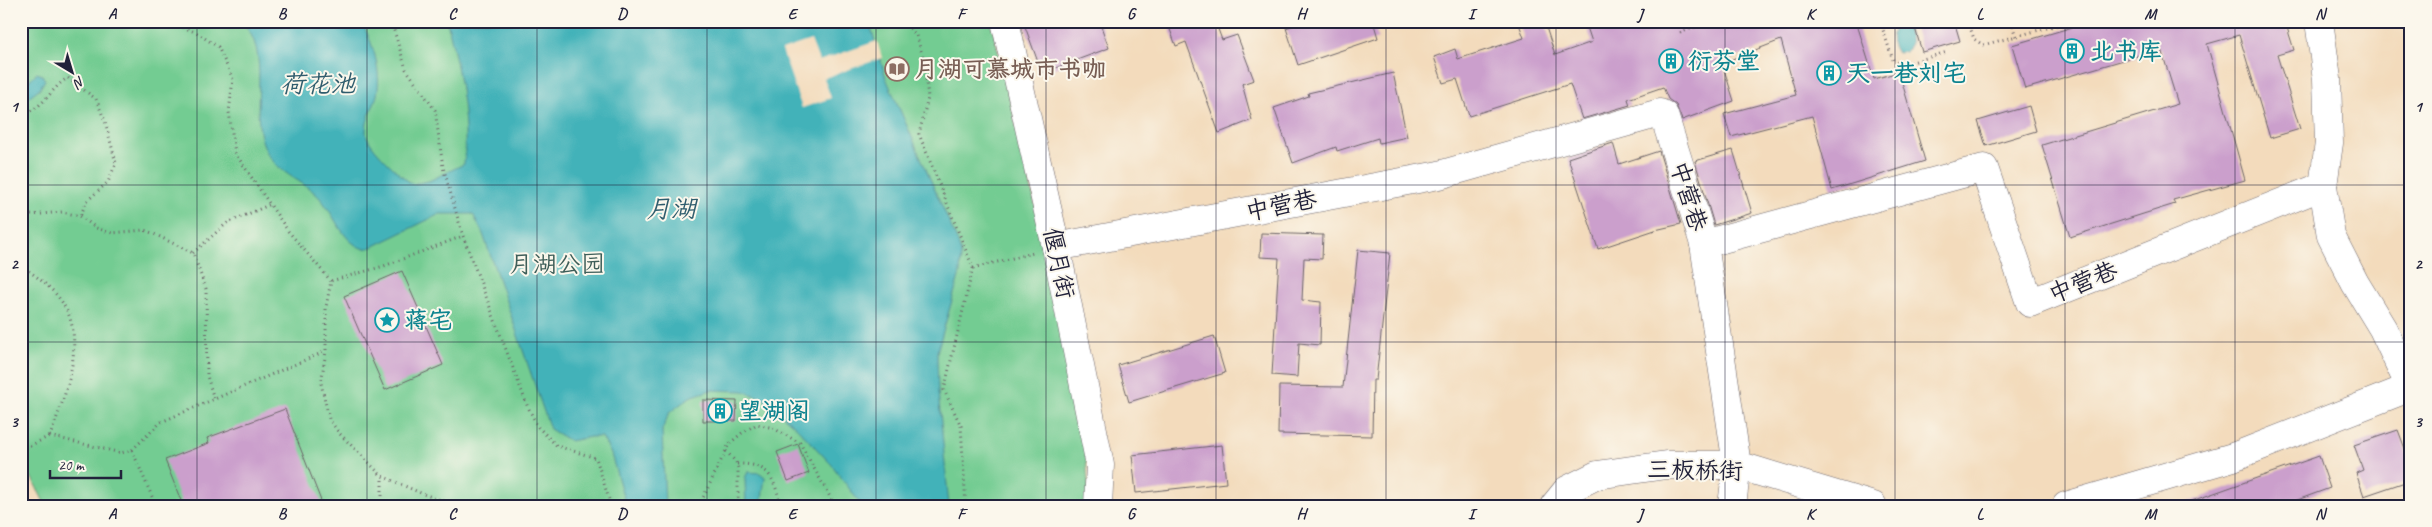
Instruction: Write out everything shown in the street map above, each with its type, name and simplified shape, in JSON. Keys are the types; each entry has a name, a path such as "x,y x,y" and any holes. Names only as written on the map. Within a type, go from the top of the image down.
{"street":[{"name":"偃月街","path":"1004,21 1048,249 1100,465 1098,506"},
{"path":"2066,506 2139,496 2410,388 2383,329 2355,283 2332,236 2323,186 2330,142 2327,79 2319,21"},
{"name":"中营巷","path":"1048,249 1439,175 1660,113 1664,114 1704,244 1984,168 2030,303 2323,186"},
{"path":"1704,244 1737,465 1732,506"},
{"name":"三板桥街","path":"1554,506 1567,490 1597,475 1666,465 1737,465 1873,506"}],"path":[{"path":"169,21 197,33 218,47 233,79 228,112 235,153 269,205 331,281"},
{"path":"391,21 406,69 435,110 443,167 464,236 526,405 538,427 557,446 596,458 611,506"},
{"path":"903,21 916,35 924,60 928,98 919,134 973,268 944,390 961,426 966,506"},
{"path":"1680,33 1709,21"},
{"path":"1880,21 1893,60 1897,64 1902,65 1947,52"},
{"path":"1968,21 1974,39 1984,45 2073,21"},
{"path":"2012,21 2016,37"},
{"path":"21,113 26,113 42,102 60,82 68,78 96,99 105,121 116,164 108,182 87,201 80,216"},
{"path":"193,253 227,223 269,205"},
{"path":"21,216 62,212 80,216 96,228 112,233 144,230 193,253 206,289 207,376 214,399"},
{"path":"331,281 384,266 464,236"},
{"path":"973,268 1048,249"},
{"path":"21,265 60,299 73,324 73,355 62,401 50,436"},
{"path":"331,281 326,307 326,351 321,384 329,420 339,433 382,476 423,494 458,506"},
{"path":"21,450 50,436 121,453 132,450 161,422 326,351"},
{"path":"699,506 729,444 757,424 773,428 800,443 835,506"},
{"path":"132,450 156,506"},
{"path":"726,451 737,464 738,506"},
{"path":"737,464 757,465 768,472 777,487 781,506"},
{"path":"382,476 382,506"}],"green space":[{"name":"月湖公园","path":"21,21 991,21 1081,395 1090,506 46,506 21,457"}],"water":[{"name":"月湖","path":"241,21 361,21 373,48 378,76 377,95 368,119 366,133 378,153 412,184 429,181 464,164 464,110 459,74 447,21 869,21 886,78 961,253 960,273 937,352 938,391 949,506 862,506 832,465 796,427 762,398 743,391 711,390 690,397 669,413 662,430 665,506 626,506 611,454 602,437 570,441 550,429 483,234 473,214 440,214 372,247 363,248 357,246 345,235 317,195 274,163 264,146 260,131 258,115 259,64 256,49 251,34"},
{"path":"1900,22 1907,25 1911,43 1906,52 1897,53 1891,37 1894,29"},
{"path":"37,73 42,75 45,80 40,88 21,103 21,88"},
{"path":"748,472 760,473 765,477 761,506 746,506 745,478"}],"pier":[{"path":"811,40 819,61 877,41 882,58 824,78 831,98 802,108 782,50"}],"building":[{"path":"1023,21 1099,21 1109,48 1042,73"},
{"path":"1167,21 1215,21 1222,40 1237,35 1254,80 1242,84 1252,120 1219,133 1186,42 1176,46"},
{"path":"1305,21 1373,21 1378,38 1298,65 1286,28"},
{"path":"1518,21 1544,21 1555,55 1592,42 1585,21 1856,21 1874,79 1899,72 1925,161 1832,190 1812,116 1731,137 1724,114 1796,95 1781,40 1722,63 1734,101 1682,120 1676,105 1668,99 1663,87 1628,99 1630,105 1582,119 1570,84 1469,116 1457,79 1443,83 1434,57 1455,49 1458,59 1524,38"},
{"path":"1913,21 1954,21 1960,41 1922,52"},
{"path":"2093,21 2285,21 2294,50 2277,55 2300,129 2270,138 2239,35 2207,44 2245,180 2173,200 2175,204 2070,237 2042,145 2178,104 2161,49 2025,89 2012,45"},
{"path":"1393,73 1407,137 1379,143 1378,138 1337,151 1336,147 1293,163 1274,108 1309,96 1308,93"},
{"path":"2029,106 2036,131 1986,146 1978,121"},
{"path":"1613,143 1619,164 1659,151 1681,224 1655,230 1598,249 1568,158"},
{"path":"1733,150 1752,213 1714,225 1695,161"},
{"path":"1261,233 1323,235 1322,259 1304,258 1302,300 1321,302 1320,345 1299,343 1297,377 1272,375 1279,258 1260,257"},
{"path":"1358,250 1390,253 1376,380 1373,380 1372,436 1278,434 1279,386 1343,387"},
{"path":"402,271 443,365 385,390 344,296"},
{"path":"1214,336 1225,373 1129,402 1118,365"},
{"name":"望湖阁","path":"703,400 737,401 736,421 703,421"},
{"path":"285,409 323,506 183,506 165,460 209,443 207,438"},
{"path":"2398,430 2407,454 2411,453 2411,480 2364,496 2356,473 2363,470 2354,445"},
{"path":"798,444 809,473 788,481 777,452"},
{"path":"1222,445 1226,483 1136,493 1132,455"},
{"path":"2319,456 2330,488 2281,506 2187,506 2186,503"}],"place":[{"name":"北书库","path":"2072,51"},
{"name":"衍芬堂","path":"1671,61"},
{"name":"月湖可慕城市书咖","path":"897,69"},
{"name":"天一巷刘宅","path":"1829,73"},
{"name":"蒋宅","path":"387,320"},
{"name":"望湖阁","path":"720,411"}],"water label":[{"name":"荷花池","path":"318,83"}]}
